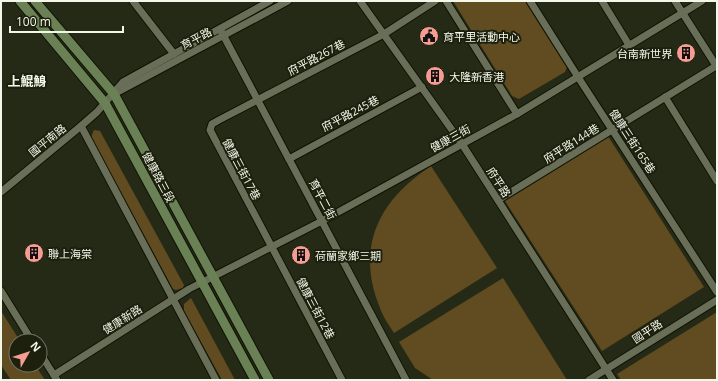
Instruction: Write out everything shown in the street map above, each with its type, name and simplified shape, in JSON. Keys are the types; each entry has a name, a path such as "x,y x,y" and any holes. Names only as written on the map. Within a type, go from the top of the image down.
{"street":[{"name":"健康路三段","path":"20,1 105,103 255,380"},
{"name":"健康路三段","path":"35,1 114,94 269,380"},
{"path":"133,1 174,54"},
{"name":"育平路","path":"105,103 114,94 122,82 270,1"},
{"name":"育平路","path":"114,94 288,1"},
{"name":"府平路","path":"360,1 462,144 613,380"},
{"name":"府平路267巷","path":"258,100 384,34 435,1"},
{"path":"446,1 517,114"},
{"name":"健康三街165巷","path":"530,1 717,292"},
{"path":"602,1 629,45"},
{"path":"676,1 717,66"},
{"name":"健康三街","path":"202,282 322,221 517,114 702,1"},
{"name":"育平二街","path":"220,28 406,380"},
{"name":"府平路144巷","path":"498,200 717,66"},
{"name":"府平路245巷","path":"289,159 422,87"},
{"path":"665,98 717,181"},
{"name":"健康三街17巷","path":"258,100 212,124 210,130 271,247"},
{"name":"國平南路","path":"1,192 81,126 105,103"},
{"path":"81,126 216,380"},
{"name":"健康三街12巷","path":"271,247 342,380"},
{"name":"健康新路","path":"55,377 173,299 202,282"},
{"path":"1,291 27,333"},
{"name":"國平路","path":"589,380 717,300"},
{"path":"48,366 55,377"}],"shaded area":[{"path":"453,1 526,1 567,67 565,72 519,99 512,96"},
{"path":"94,130 100,131 184,285 183,288 176,290 173,289 91,137"},
{"path":"606,133 704,287 602,351 503,198"},
{"path":"431,166 497,268 394,333 381,311 373,286 370,265 371,245 385,210 413,179"},
{"path":"503,278 567,380 433,380 415,368 399,342"},
{"path":"191,298 235,380 222,380 184,311 184,304"},
{"path":"1,311 15,333 8,333 8,373 40,373 45,380 11,380 1,365"},
{"path":"717,312 717,380 621,380 617,374"}],"place":[{"name":"育平里活動中心","path":"429,36"},
{"name":"台南新世界","path":"686,53"},
{"name":"大隆新香港","path":"435,76"},
{"name":"聯上海棠","path":"34,253"},
{"name":"荷蘭家鄉三期","path":"301,255"}],"district":[{"name":"上鯤鯓","path":"27,81"}]}
